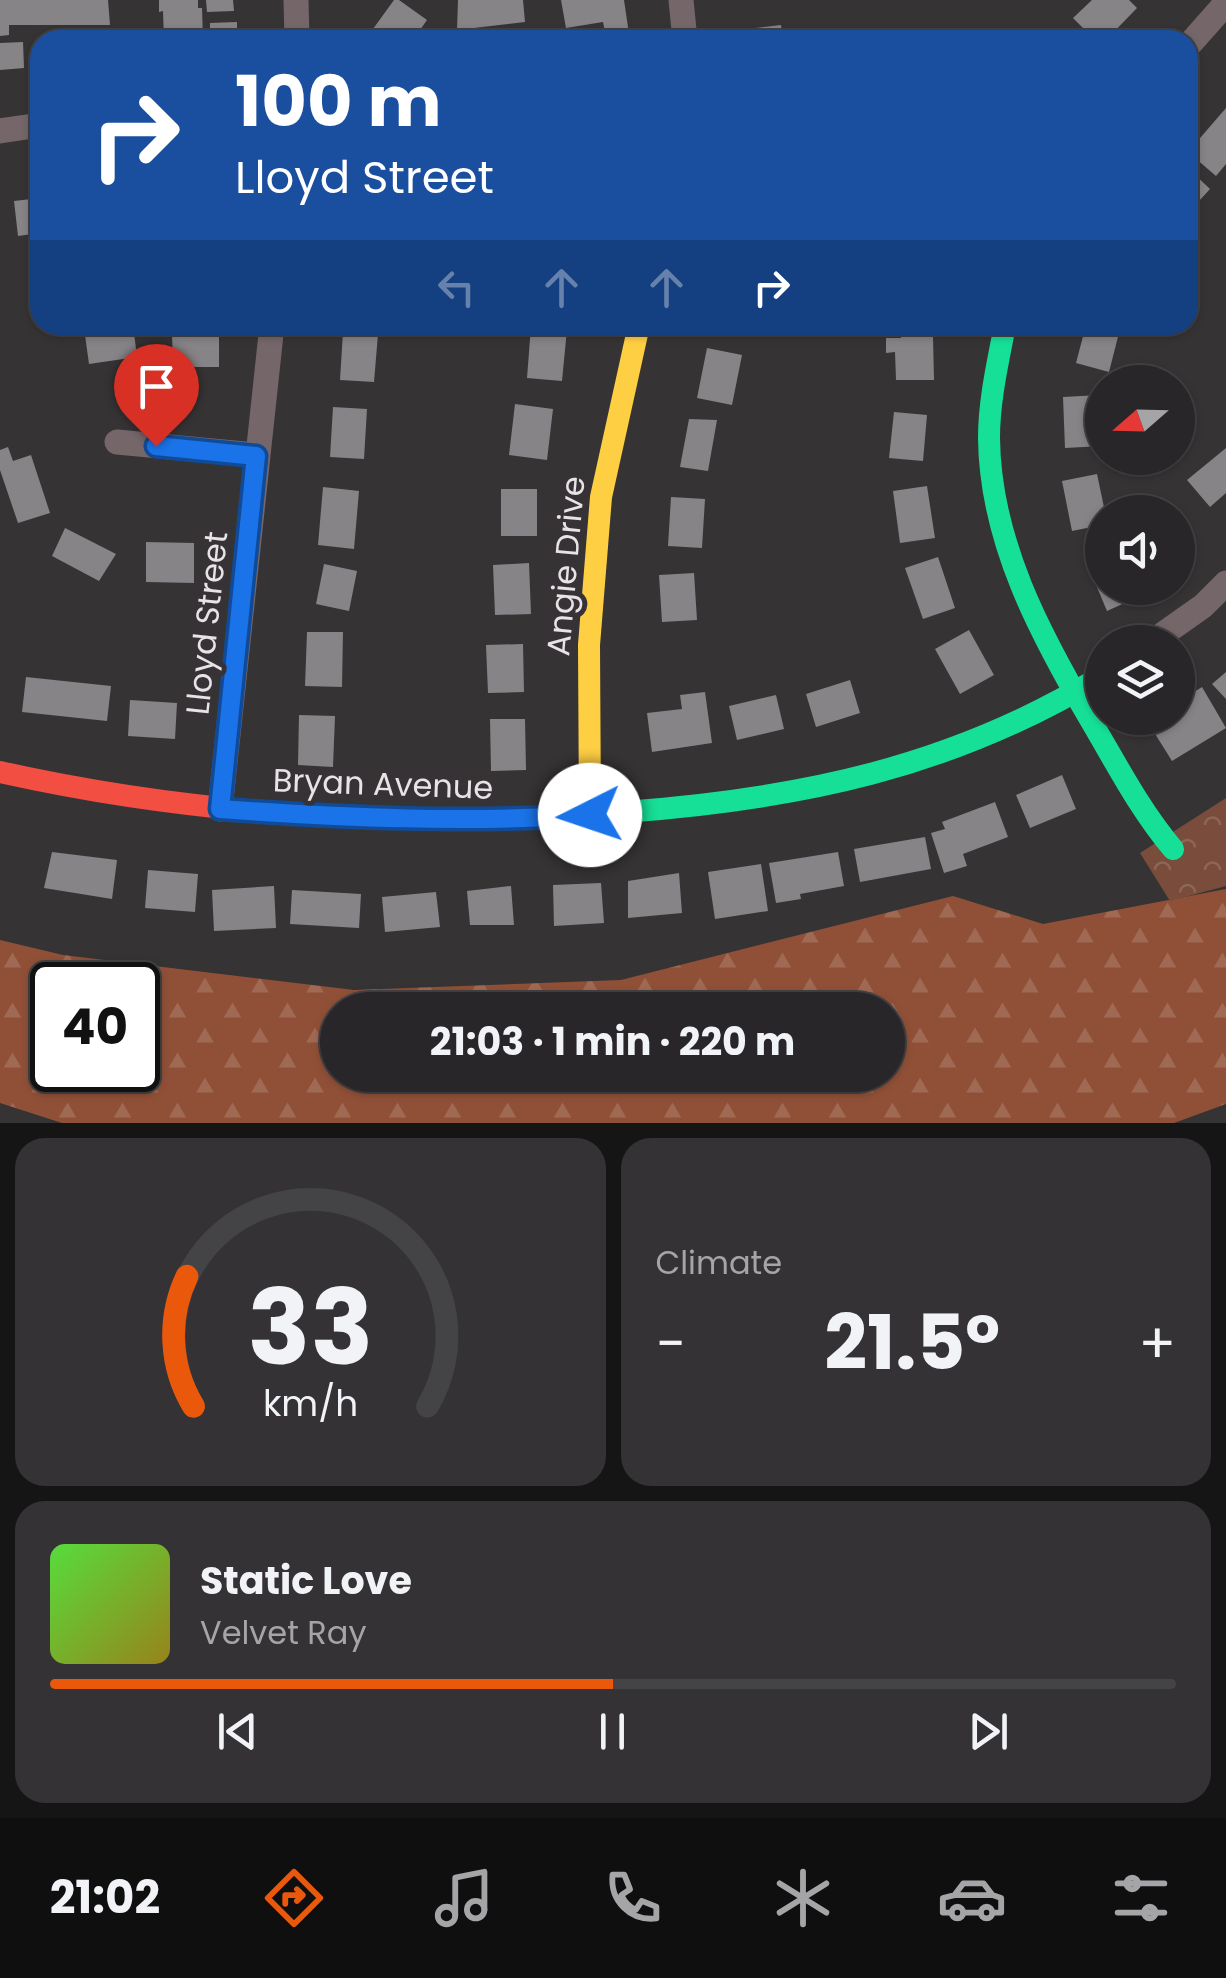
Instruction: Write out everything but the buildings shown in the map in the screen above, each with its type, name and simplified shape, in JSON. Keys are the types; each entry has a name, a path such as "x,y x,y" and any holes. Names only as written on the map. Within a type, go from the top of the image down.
{"street":[{"path":"296,0 296,30"},
{"path":"680,0 684,30"},
{"path":"1198,35 1226,3"},
{"path":"0,131 30,126"},
{"name":"Lloyd Street","path":"220,809 271,335"},
{"name":"Angie Drive","path":"590,815 589,645 600,497 637,335"},
{"path":"1003,335 992,390 990,452 1000,532 1023,594 1074,694 1154,828 1173,849"},
{"path":"117,442 256,456"},
{"path":"1176,625 1226,583"},
{"name":"Bryan Avenue","path":"0,772 40,782 220,809 368,819 498,821 590,815 715,804 909,766 986,736 1085,687"}],"green space":[{"path":"1226,798 1226,886 1170,901 1140,853"},
{"path":"1226,889 1226,1104 1174,1123 62,1123 0,1103 0,940 63,955 121,962 30,962 30,1092 160,1092 160,967 354,990 621,980 953,896 1043,924"}],"traffic: fast":[{"path":"1003,335 989,438 998,513 1008,550 1021,586 1072,688 1139,803 1173,849"},
{"path":"624,812 751,798 872,774 988,734 1085,686"}],"traffic: slow":[{"path":"590,815 589,645 601,497 637,335"}],"traffic: jam":[{"path":"0,772 155,800 310,815 466,819 624,812"}],"route":[{"path":"156,446 256,456 220,809 368,819 498,821 590,815"}]}
